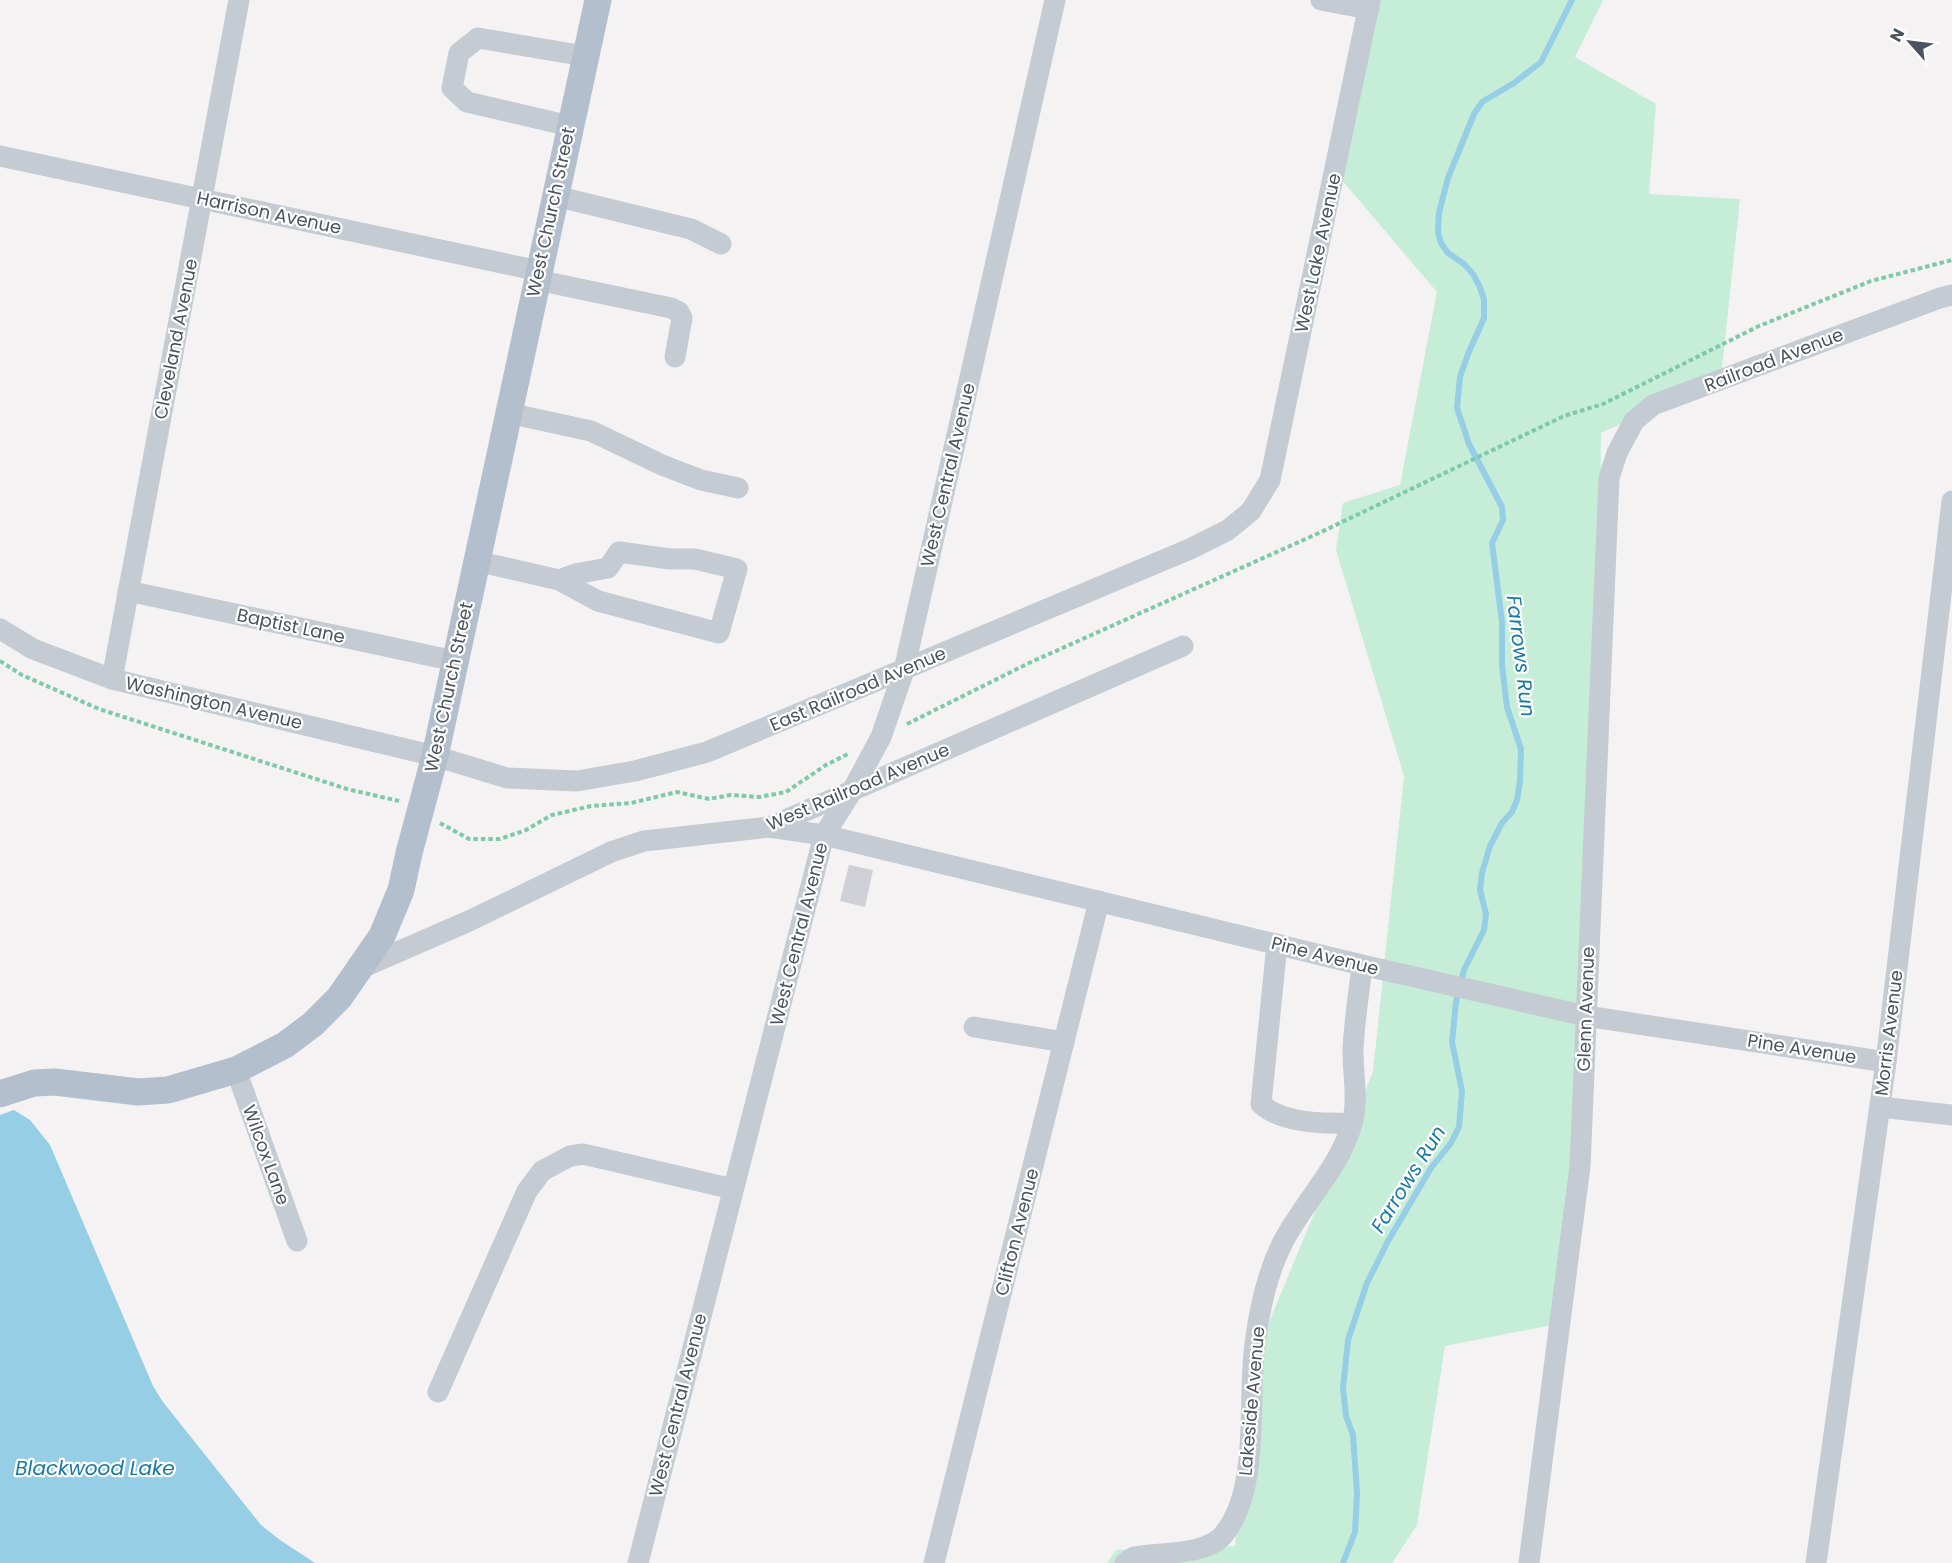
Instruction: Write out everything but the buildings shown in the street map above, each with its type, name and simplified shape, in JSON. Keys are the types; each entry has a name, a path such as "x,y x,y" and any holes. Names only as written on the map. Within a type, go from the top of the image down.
{"main road":[{"name":"West Church Street","path":"7,1092 34,1083 56,1082 138,1092 168,1090 236,1070 285,1045 313,1024 339,998 382,936 402,890 409,853 435,756 598,0"}],"street":[{"name":"Cleveland Avenue","path":"112,679 239,0"},
{"name":"West Central Avenue","path":"638,1563 824,834 852,791 881,737 904,670 1055,0"},
{"path":"1321,0 1369,5"},
{"name":"West Lake Avenue","path":"1256,502 1270,480 1369,5"},
{"path":"570,126 467,102 452,88 459,53 478,38 585,56"},
{"name":"Harrison Avenue","path":"0,156 538,275 671,308 679,312 682,318 675,357"},
{"path":"555,196 691,229 721,244"},
{"name":"Railroad Avenue","path":"1617,453 1634,421 1653,405 1952,295"},
{"path":"508,413 591,432 662,465 701,480 738,488"},
{"name":"Glenn Avenue","path":"1529,1563 1580,1166 1609,478 1617,453"},
{"name":"Morris Avenue","path":"1816,1563 1886,1062 1952,501"},
{"name":"East Railroad Avenue","path":"435,756 507,778 577,781 635,771 707,752 1190,549 1228,530 1251,511 1256,502"},
{"path":"476,561 559,580 598,601 719,633 737,569 695,559 670,559 619,552 608,568 575,574 559,580"},
{"name":"Baptist Lane","path":"128,591 455,661"},
{"name":"Washington Avenue","path":"0,629 33,649 112,679 435,756"},
{"name":"West Railroad Avenue","path":"361,968 469,921 611,852 644,841 769,827 1183,646"},
{"name":"Pine Avenue","path":"769,827 824,834 1362,965 1586,1016 1886,1062"},
{"name":"Clifton Avenue","path":"934,1563 1099,902"},
{"path":"1277,944 1261,1104 1267,1110 1305,1121 1326,1124 1352,1123"},
{"name":"Lakeside Avenue","path":"1125,1563 1134,1557 1209,1547 1223,1536 1237,1515 1246,1478 1254,1345 1272,1270 1281,1245 1342,1148 1352,1123 1355,1106 1353,1051 1362,965"},
{"path":"974,1027 1064,1042"},
{"name":"Wilcox Lane","path":"236,1070 297,1241"},
{"path":"1880,1107 1952,1115"},
{"path":"438,1392 527,1191 542,1171 570,1156 583,1154 733,1189"}],"path":[{"path":"0,661 22,675 99,709 347,789 396,799 469,839 500,839 526,830 552,815 591,806 631,803 677,792 709,799 730,795 759,797 786,792 826,765 1029,663 1318,533 1564,416 1603,404 1759,326 1871,281 1952,260"}],"green space":[{"path":"1375,0 1603,0 1575,57 1656,104 1649,194 1740,199 1721,377 1601,433 1596,988 1552,1325 1445,1346 1417,1525 1392,1563 1107,1563 1116,1550 1235,1546 1245,1380 1373,1072 1404,776 1336,550 1343,503 1400,485 1437,292 1335,172"}],"water":[{"name":"Blackwood Lake","path":"14,1110 30,1120 50,1145 153,1386 163,1402 261,1525 315,1563 0,1563 0,1115"}],"waterway":[{"name":"Farrows Run","path":"1343,1563 1355,1532 1357,1493 1353,1435 1346,1416 1343,1388 1348,1340 1367,1283 1388,1241 1431,1168 1451,1143 1459,1127 1462,1091 1452,1042 1456,1002 1464,970 1484,930 1486,914 1480,890 1482,873 1490,846 1517,800 1520,781 1521,749 1507,707 1502,665 1502,622 1492,543 1503,520 1502,507 1469,444 1457,408 1460,377 1484,318 1484,299 1473,274 1464,264 1448,253 1441,243 1438,232 1439,213 1448,178 1474,114 1482,102 1514,83 1541,62 1572,0"}]}
